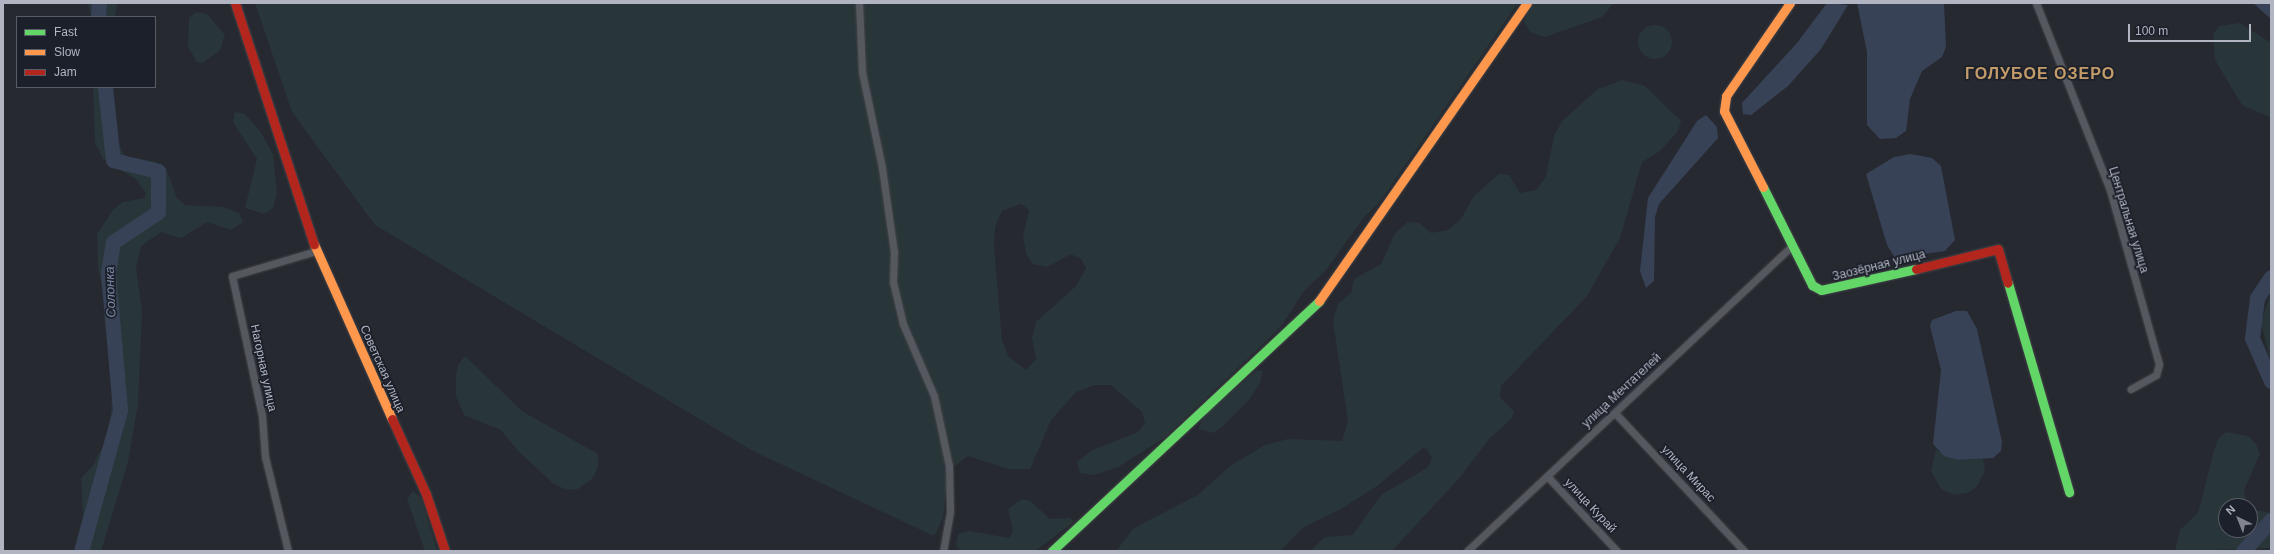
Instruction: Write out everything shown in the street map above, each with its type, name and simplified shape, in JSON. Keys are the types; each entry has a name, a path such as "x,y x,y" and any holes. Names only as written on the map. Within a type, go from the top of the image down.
{"street":[{"name":"Советская улица","path":"235,3 296,197 316,251 426,494 445,551"},
{"path":"859,3 862,72 882,168 894,252 893,282 903,324 934,396 949,466 950,512 943,551"},
{"path":"1052,551 1313,310 1527,3"},
{"name":"Заозёрная улица","path":"1790,3 1726,96 1723,105 1791,247 1812,285 1826,291 1998,250 2069,492"},
{"name":"Центральная улица","path":"2036,3 2110,190 2159,364 2156,375 2131,389"},
{"name":"улица Мечтателей","path":"1468,551 1791,247"},
{"name":"Нагорная улица","path":"288,551 265,457 262,416 232,276 316,251"},
{"name":"улица Мирас","path":"1616,412 1744,551"},
{"name":"улица Курай","path":"1546,476 1617,551"}],"shaded area":[{"path":"88,3 117,3 115,16 91,16"},
{"path":"255,3 1518,3 1379,203 1364,217 1326,270 1304,291 1280,328 1164,438 1118,467 1095,475 1080,473 1077,462 1093,450 1138,432 1145,423 1142,412 1111,385 1095,385 1076,392 1051,420 1030,469 1008,469 968,456 948,471 943,518 934,536 753,451 375,225 292,112","holes":["1021,204 1029,210 1023,236 1026,253 1033,264 1047,267 1071,254 1081,259 1086,268 1076,286 1036,322 1032,337 1036,359 1026,370 1008,356 1002,340 994,247 995,227 1002,211"]},
{"path":"1532,3 1614,3 1602,17 1545,37 1530,32 1524,22"},
{"path":"196,12 207,14 225,35 220,50 203,63 197,62 188,47 189,18"},
{"path":"2240,23 2271,43 2270,117 2242,105 2215,60 2213,34 2220,26"},
{"path":"1658,25 1667,30 1671,35 1671,49 1667,54 1662,58 1652,59 1648,58 1639,49 1638,39 1639,35 1648,26"},
{"path":"1623,80 1645,86 1681,121 1678,131 1660,151 1642,162 1620,238 1587,296 1501,386 1500,397 1514,412 1511,419 1488,440 1462,475 1392,551 1310,551 1325,537 1353,535 1381,495 1427,468 1432,458 1427,449 1423,448 1377,486 1341,509 1304,527 1280,551 1116,551 1134,528 1198,495 1230,466 1265,445 1288,439 1342,441 1348,421 1333,321 1338,304 1351,293 1354,279 1381,264 1395,233 1408,222 1419,223 1431,233 1448,230 1461,219 1474,196 1499,174 1509,175 1520,193 1536,190 1546,177 1554,136 1562,121 1598,89"},
{"path":"93,88 111,88 112,133 125,156 157,162 166,168 177,198 185,205 223,207 239,213 243,222 231,230 207,222 181,238 161,232 141,246 136,267 142,311 138,404 128,462 101,551 74,551 83,516 81,478 92,467 105,442 111,415 113,348 98,267 97,234 113,210 123,202 145,198 146,193 136,179 103,159 95,143"},
{"path":"235,112 245,114 260,131 273,154 277,193 273,208 264,214 245,208 257,159 233,122"},
{"path":"2271,292 2271,361 2261,324"},
{"path":"465,356 523,412 598,454 598,467 592,479 578,489 567,490 554,484 518,451 501,430 464,415 456,396 456,375 458,365"},
{"path":"1257,370 1262,371 1261,381 1249,400 1222,427 1213,433 1198,429 1205,414"},
{"path":"2226,432 2248,436 2256,444 2260,454 2244,490 2246,498 2218,498 2218,538 2258,538 2258,511 2271,513 2271,548 2175,551 2180,530 2198,513 2218,439"},
{"path":"1936,450 1958,460 1983,459 1985,470 1978,485 1970,492 1954,495 1941,489 1931,471"},
{"path":"413,491 421,498 437,551 425,551 407,499"},
{"path":"1022,499 1030,501 1050,519 1070,518 1074,522 1035,551 963,551 956,546 958,534 969,531 1009,538 1013,531 1008,509"}],"water":[{"path":"1827,3 1848,5 1821,49 1788,86 1751,115 1743,114 1742,103 1797,43"},
{"path":"1857,3 1944,3 1946,47 1942,57 1922,71 1910,99 1906,131 1896,138 1880,139 1867,125 1867,52"},
{"path":"2253,3 2271,3 2271,19"},
{"path":"1706,115 1717,127 1718,138 1659,204 1655,217 1654,281 1646,288 1640,271 1648,198 1697,121"},
{"path":"1910,154 1932,158 1941,166 1955,240 1945,251 1895,258 1887,245 1866,174 1894,157"},
{"path":"1956,311 1967,311 1977,329 2002,442 2001,451 1993,458 1958,460 1944,456 1933,444 1941,370 1930,326 1932,320"}],"waterway":[{"name":"Солонка","path":"98,16 99,3"},
{"name":"Солонка","path":"81,551 120,410 108,273 113,242 158,212 158,171 113,160 105,88"},
{"name":"Солонка","path":"2271,277 2257,298 2252,338 2271,381"},
{"name":"Солонка","path":"2243,551 2271,520"}],"traffic: fast":[{"path":"1763,187 1812,285 1821,290 1916,269"},
{"path":"2008,283 2069,492"},
{"path":"1052,551 1319,301"}],"traffic: slow":[{"path":"1319,301 1527,3"},
{"path":"1763,187 1724,111 1726,96 1790,3"},
{"path":"314,244 392,419"}],"traffic: jam":[{"path":"235,3 314,244"},
{"path":"1916,269 1998,249 2008,283"},
{"path":"392,419 426,494 445,551"}],"district":[{"name":"ГОЛУБОЕ ОЗЕРО","path":"2040,74"}]}
